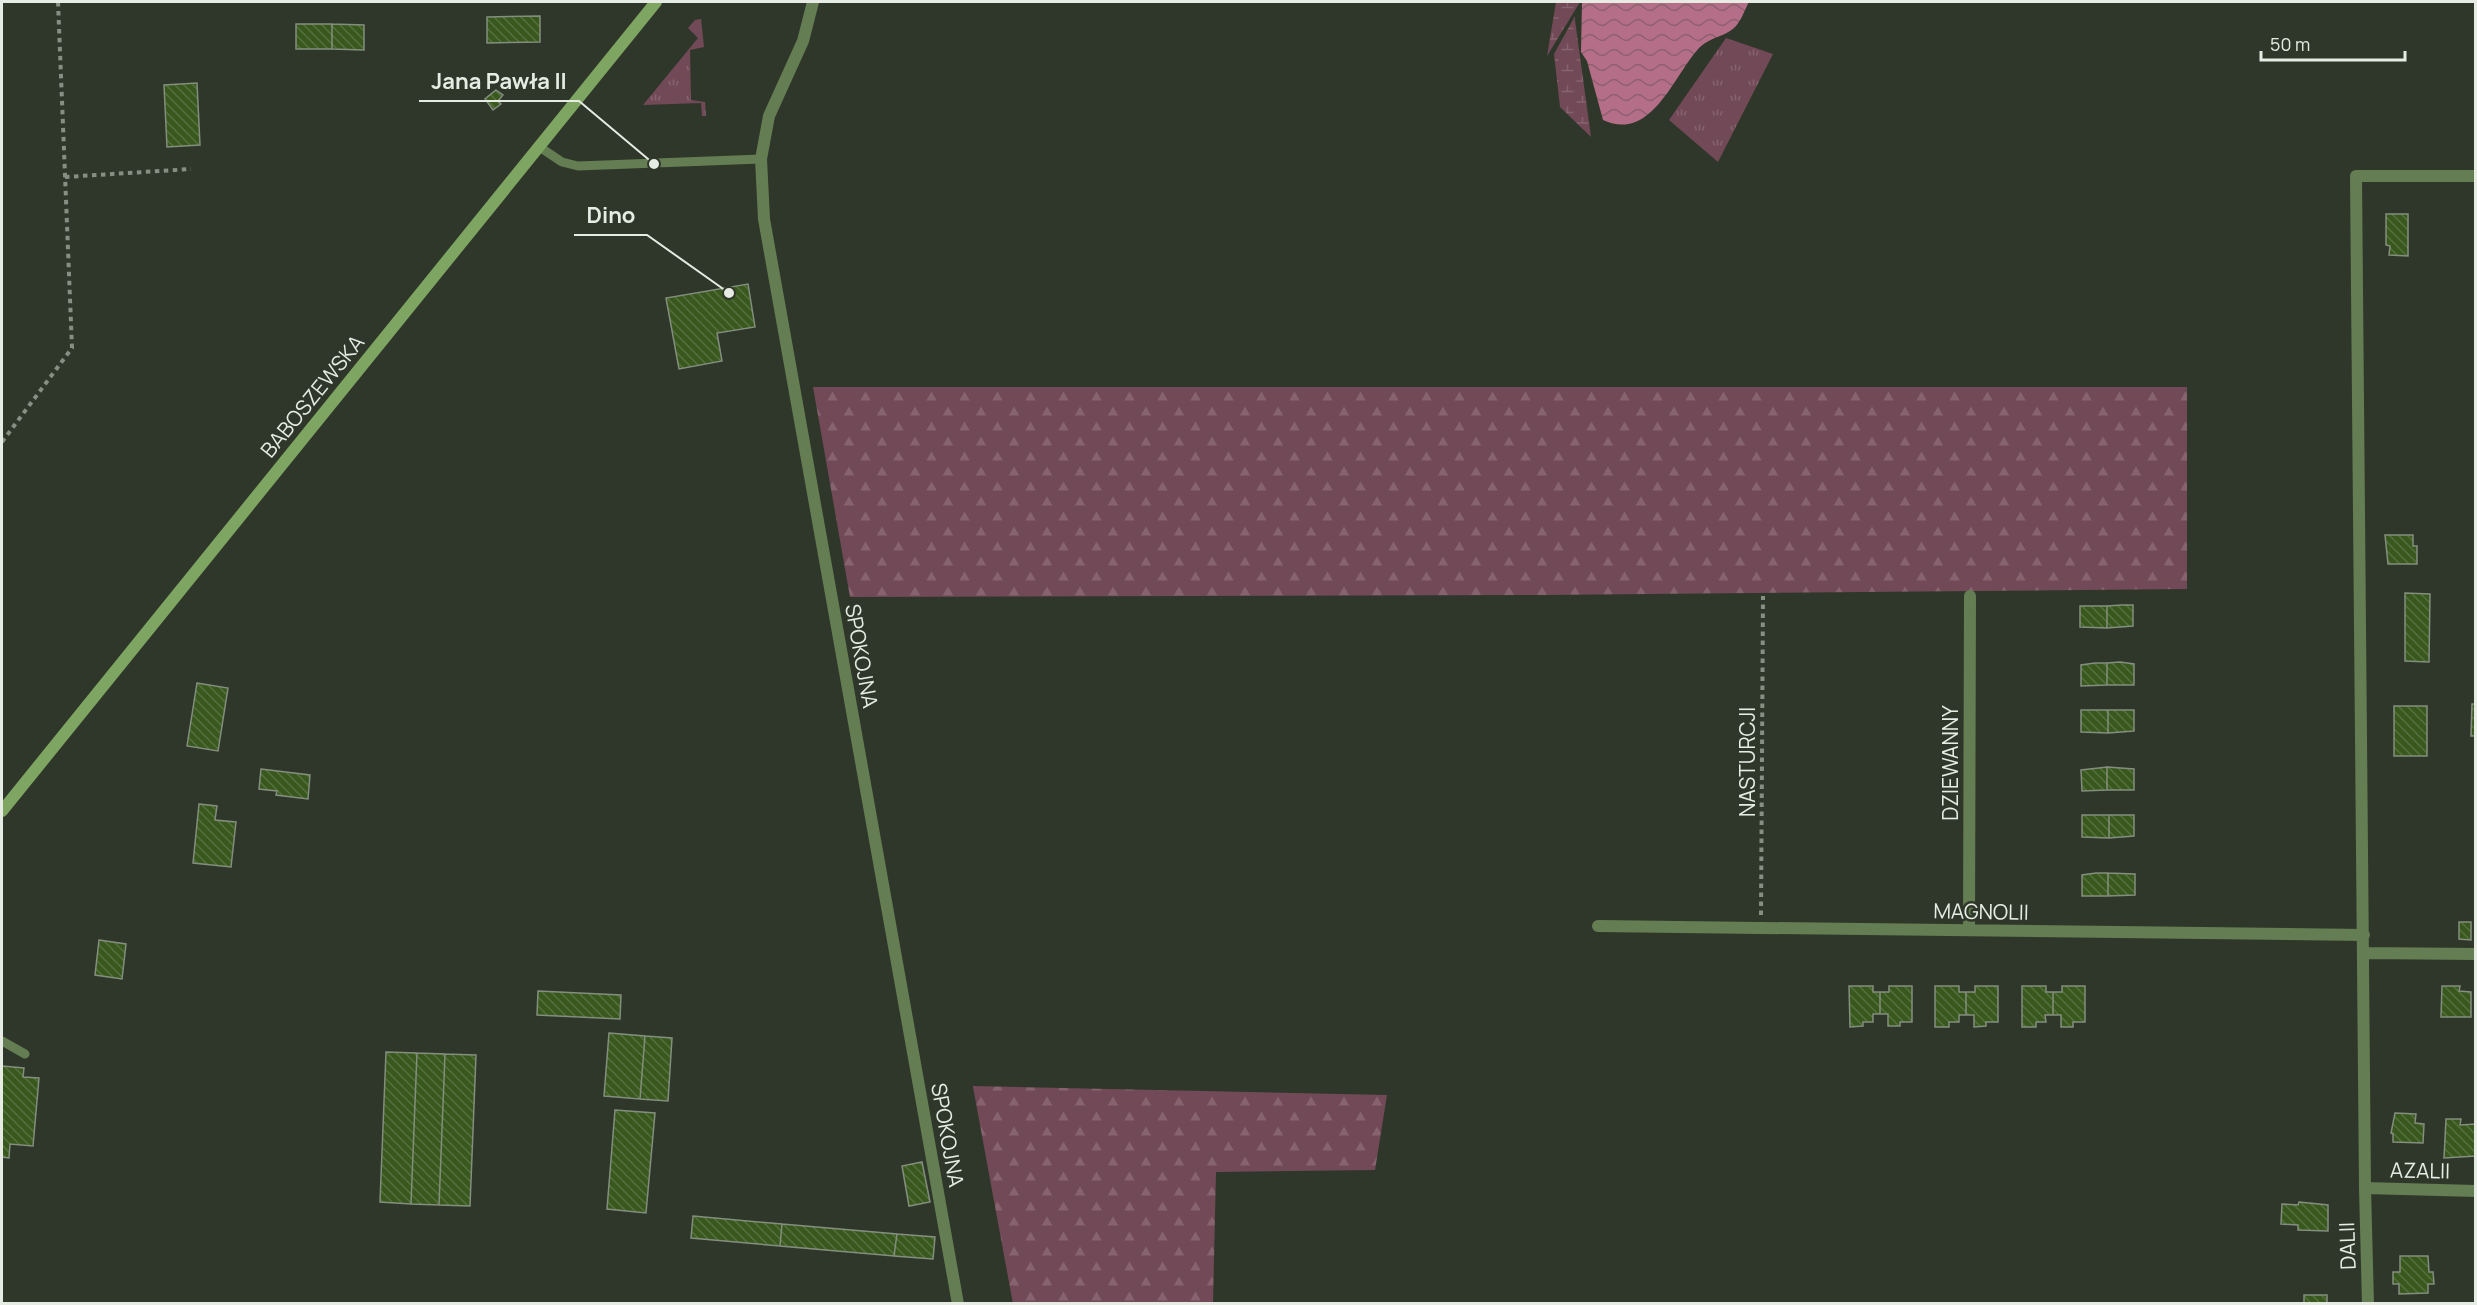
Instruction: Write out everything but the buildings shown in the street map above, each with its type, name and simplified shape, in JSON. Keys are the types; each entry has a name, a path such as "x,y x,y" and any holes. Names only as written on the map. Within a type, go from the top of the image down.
{"street":[{"name":"SPOKOJNA","path":"804,2 808,21"},
{"name":"SPOKOJNA","path":"813,2 803,41 770,116 761,159 766,229 958,1304"},
{"name":"BABOSZEWSKA","path":"2,811 653,3"},
{"name":"DALII","path":"2368,1304 2356,176 2475,176"},
{"name":"DZIEWANNY","path":"1969,930 1970,596"},
{"name":"MAGNOLII","path":"1598,926 2364,934"},
{"path":"2364,953 2475,954"},
{"name":"AZALII","path":"2365,1188 2475,1191"}],"lane":[{"path":"538,146 561,162 578,166 761,159"},
{"path":"2,1041 25,1054"}],"path":[{"path":"2,442 72,348 58,2"},
{"path":"65,177 191,169"},
{"name":"NASTURCJI","path":"1761,928 1763,596"}],"green space":[{"path":"1556,2 1580,2 1547,56"},
{"path":"1575,16 1591,137 1560,107 1554,54"},
{"path":"701,19 704,47 690,50 691,100 705,102 706,116 702,116 701,103 643,105 698,38 688,28 695,20"},
{"path":"1726,38 1773,54 1718,162 1669,120"},
{"path":"813,387 2187,387 2187,589 1543,595 850,597"},
{"path":"973,1086 1387,1095 1375,1170 1216,1172 1213,1303 1013,1304"}],"water":[{"path":"1582,2 1749,2 1736,26 1700,47 1671,88 1648,114 1635,122 1620,125 1603,120 1587,61 1581,52"}],"place":[{"name":"Jana Pawła II","path":"654,164"},
{"name":"Dino","path":"729,293"}]}
